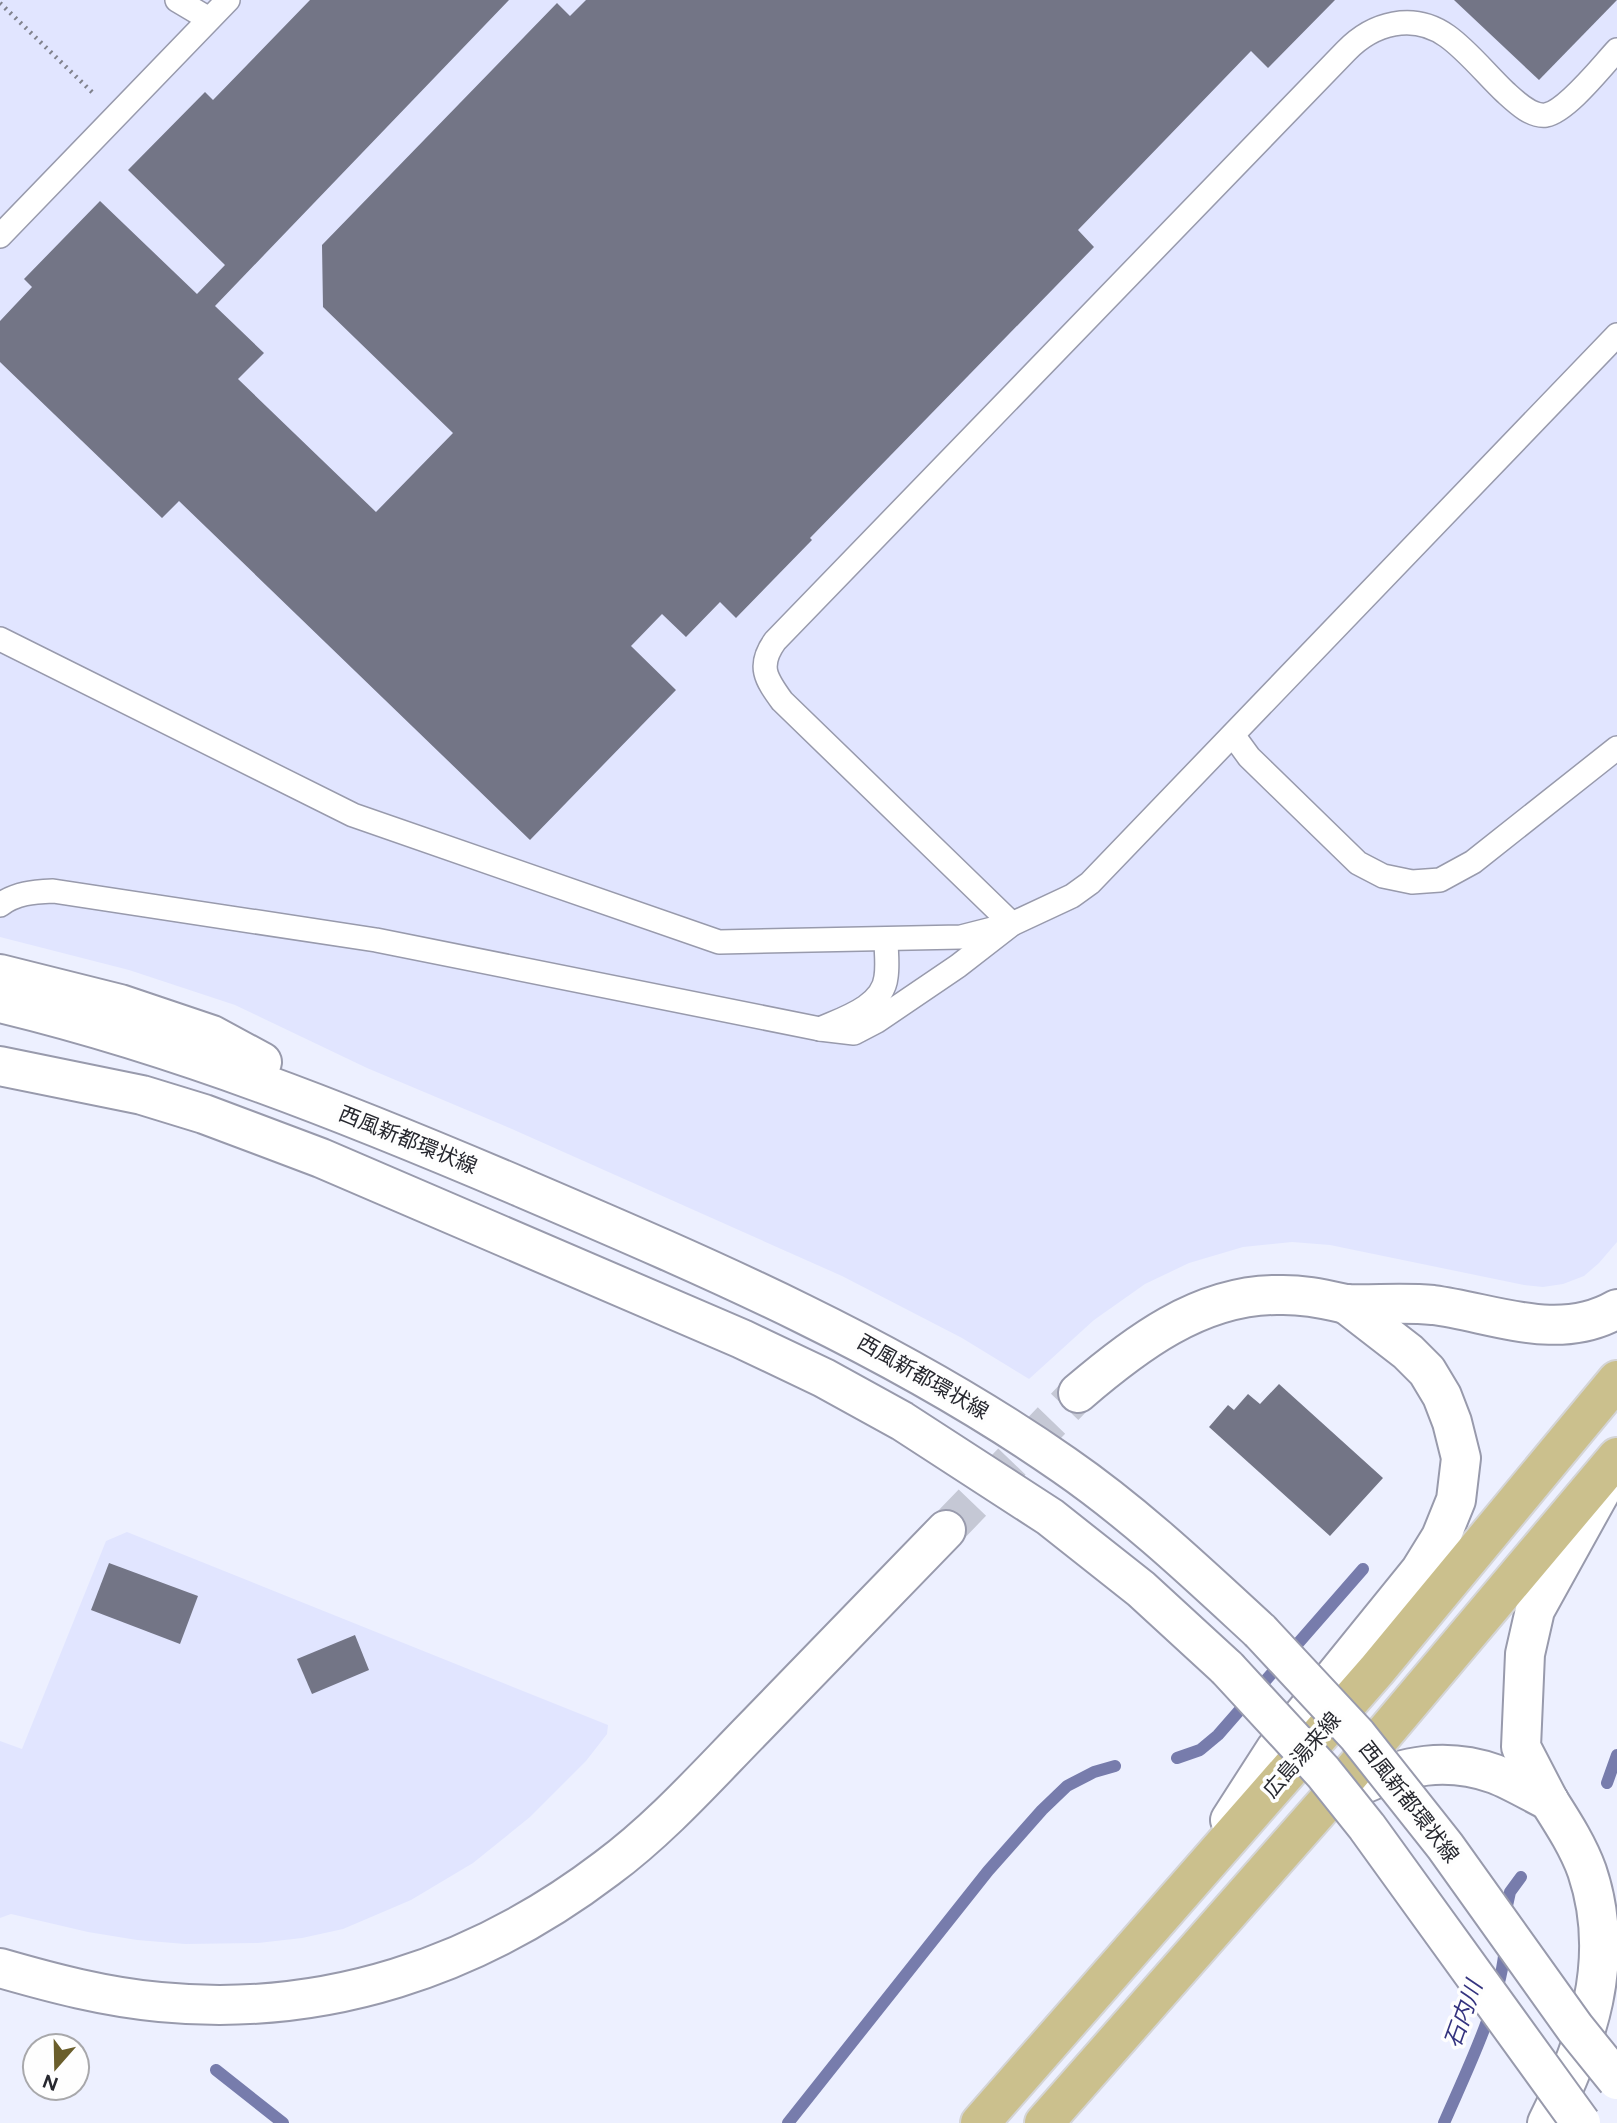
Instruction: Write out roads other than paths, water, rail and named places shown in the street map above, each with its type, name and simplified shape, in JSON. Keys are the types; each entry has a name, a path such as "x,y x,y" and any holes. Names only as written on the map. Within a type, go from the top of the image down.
{"main road":[{"name":"広島湯来線","path":"980,2123 1185,1891 1447,1587 1617,1380"},
{"path":"1044,2123 1329,1799 1617,1457"}],"street":[{"path":"0,974 120,1004 212,1035 377,1126"},
{"name":"西風新都環状線","path":"0,1003 122,1035 213,1064 377,1126 758,1291 917,1371 994,1418 1067,1467 1168,1545 1260,1631 1357,1735 1446,1846 1560,2009 1617,2080"},
{"path":"0,1066 142,1095 204,1114 321,1158 730,1334 824,1378 912,1427 1050,1517 1141,1590 1227,1668 1323,1772 1367,1827 1581,2123"},
{"path":"1078,1393 1149,1338 1201,1310 1276,1294 1312,1297 1346,1304 1431,1305 1533,1325 1571,1324 1601,1318 1617,1310"},
{"path":"1185,1891 1275,1750 1420,1571 1441,1537 1456,1500 1461,1458 1442,1396 1427,1371 1408,1352 1346,1304"},
{"path":"1547,2123 1574,2069 1588,2030 1600,1970 1600,1936 1596,1904 1587,1871 1521,1747 1525,1654 1535,1610 1617,1463"},
{"path":"0,1968 51,1983 106,1994 160,2002 223,2005 286,2001 356,1990 478,1949 569,1896 642,1839 731,1752 946,1530"},
{"path":"1329,1799 1378,1777 1412,1768 1449,1763 1496,1774 1549,1801"}],"lane":[{"path":"177,0 209,19"},
{"path":"0,236 228,0"},
{"path":"1012,924 782,701 765,674 767,653 785,630 1366,33 1392,24 1409,22 1447,36 1512,98 1539,115 1549,115 1565,104 1617,50"},
{"path":"0,639 353,815 719,942 961,937 1012,924 1072,896 1090,883 1617,335"},
{"path":"1233,735 1249,757 1358,863 1383,876 1412,882 1440,880 1458,872 1617,748"},
{"path":"0,905 10,897 30,892 66,893 376,940 820,1029 854,1033 877,1021 958,966 1012,924"},
{"path":"820,1029 860,1011 878,996 886,981 886,939"}],"waterway":[{"path":"1177,1758 1200,1750 1218,1735 1363,1569"},
{"name":"石内川","path":"1607,1783 1617,1755"},
{"path":"788,2123 988,1871 1042,1810 1067,1786 1094,1772 1115,1766"},
{"name":"石内川","path":"1505,1915 1510,1892 1521,1877"},
{"name":"石内川","path":"1444,2123 1491,2011 1503,1965 1505,1944"},
{"path":"216,2070 283,2123"}],"tunnel":[{"path":"946,1530 1078,1393"}]}
